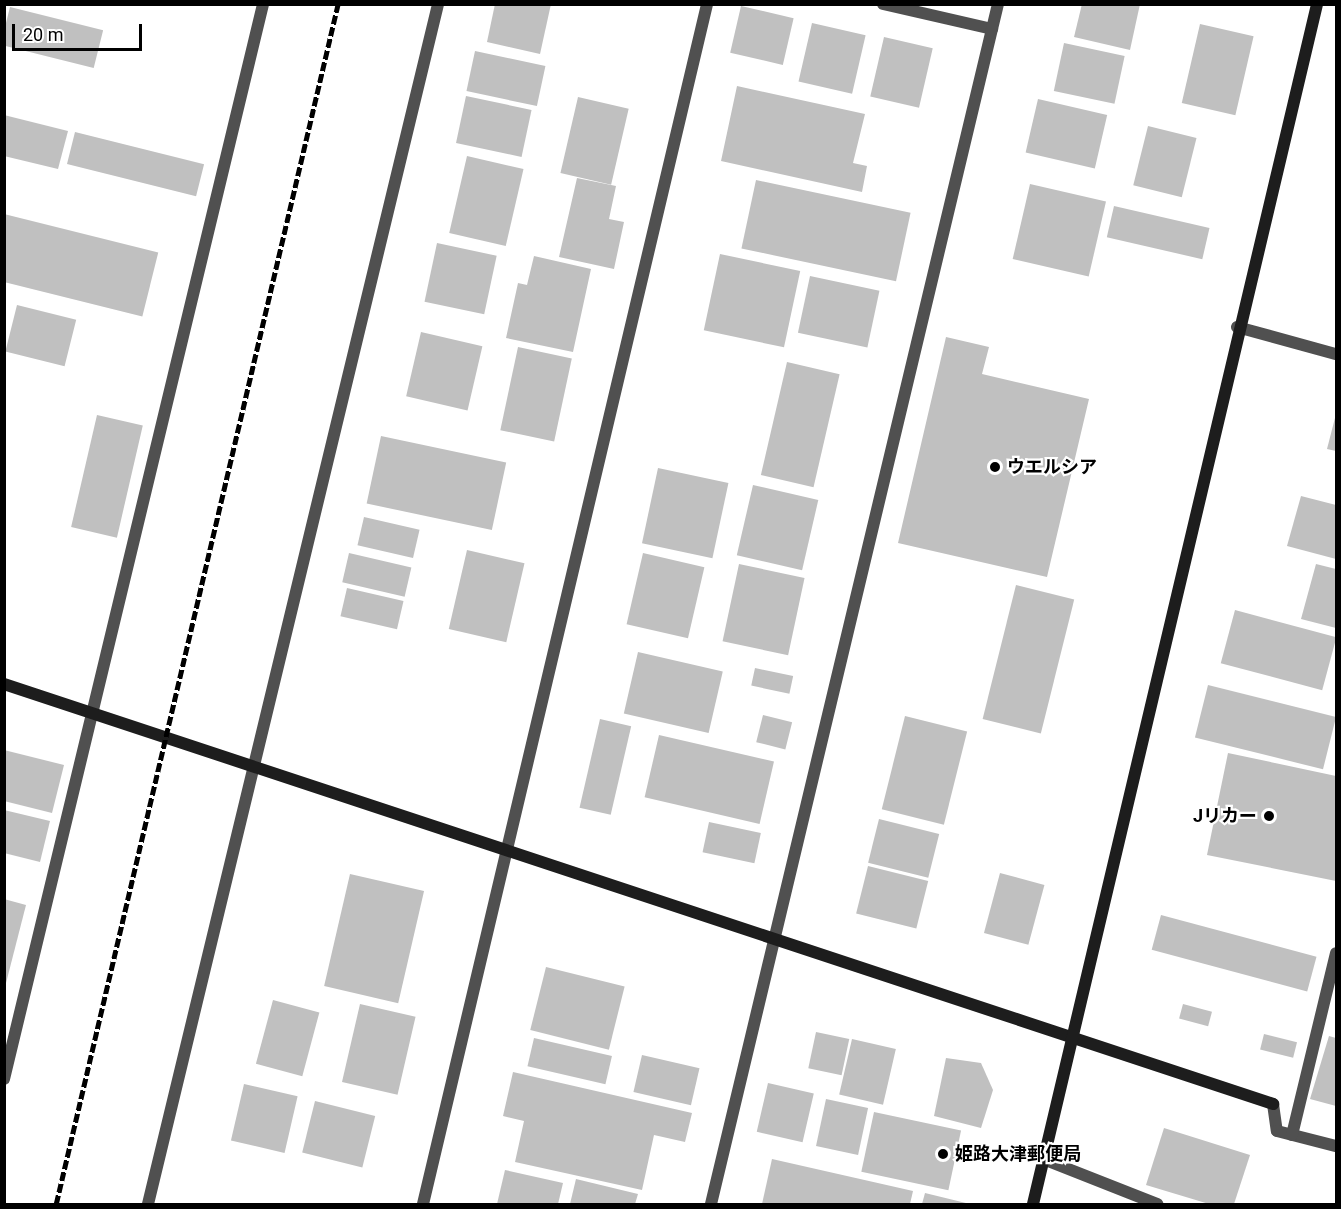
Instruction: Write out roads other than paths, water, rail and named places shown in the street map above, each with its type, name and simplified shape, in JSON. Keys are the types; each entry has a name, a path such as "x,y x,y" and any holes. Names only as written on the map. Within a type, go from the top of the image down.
{"street":[{"path":"4,1079 263,4"},
{"path":"148,1204 251,766 438,4"},
{"path":"423,1204 707,4"},
{"path":"883,4 992,29"},
{"path":"711,1204 776,942 998,4"},
{"path":"1032,1204 1068,1040 1237,327 1317,4"},
{"path":"1237,327 1336,354"},
{"path":"4,684 1068,1040 1273,1104 1277,1131 1336,1146"},
{"path":"1292,1135 1336,953"},
{"path":"1043,1159 1157,1204"}],"railway":[{"path":"56,1204 338,4"}],"place":[{"name":"ウエルシア","path":"995,467"},
{"name":"Jリカー","path":"1269,816"},
{"name":"姫路大津郵便局","path":"943,1154"}]}
